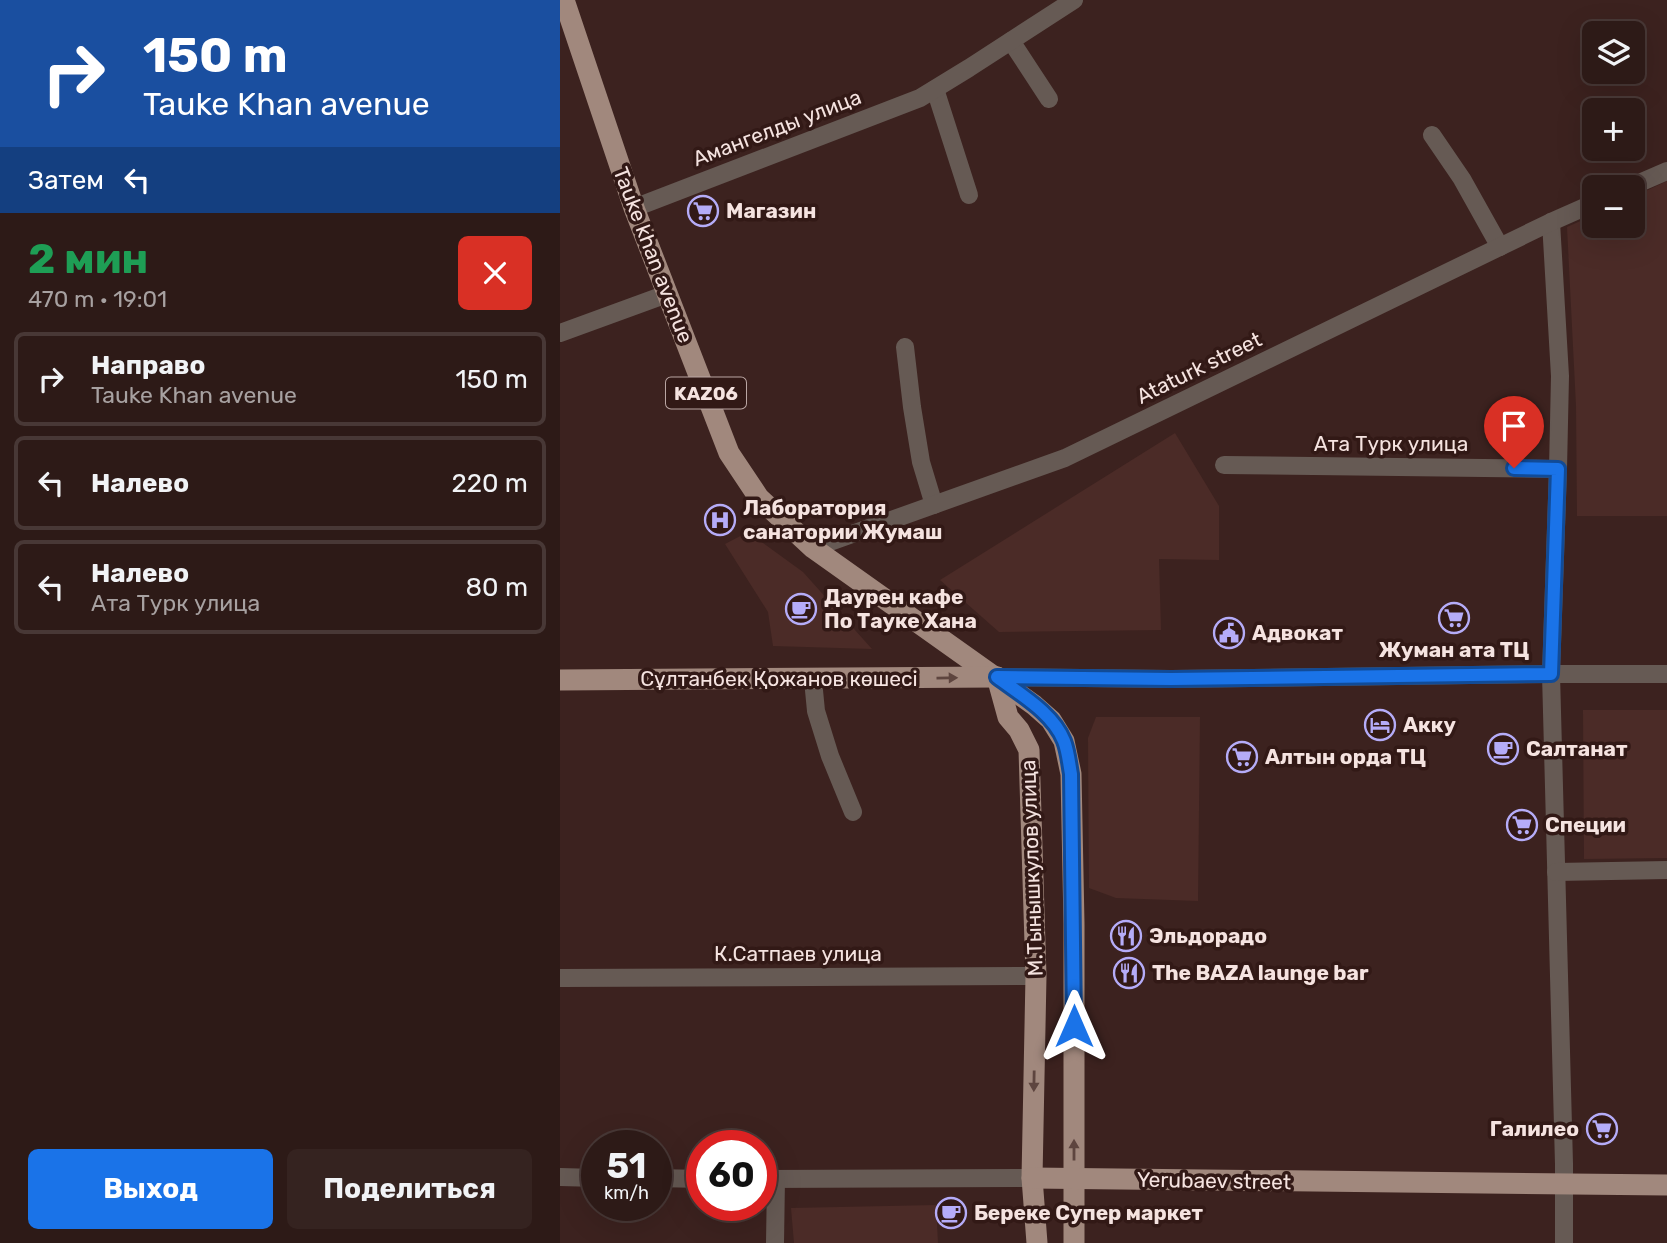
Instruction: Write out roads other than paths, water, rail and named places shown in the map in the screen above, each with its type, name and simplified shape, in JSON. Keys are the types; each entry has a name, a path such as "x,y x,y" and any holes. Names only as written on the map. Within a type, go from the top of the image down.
{"main road":[{"name":"Tauke khan avenue","path":"564,0 634,208 729,453 759,498 813,548 997,677"},
{"name":"Сұлтанбек Қожанов көшесі","path":"560,680 997,677"},
{"name":"М.Тынышкулов улица","path":"997,677 1008,717 1019,730 1029,750 1036,976 1032,1178 1037,1243"},
{"name":"М.Тынышкулов улица","path":"997,677 1051,720 1064,741 1071,774 1074,1243"},
{"name":"Yerubaev street","path":"1032,1178 1667,1185"}],"street":[{"name":"Амангелды улица","path":"634,208 908,102 935,89 1068,2"},
{"path":"1011,41 1049,99"},
{"path":"935,89 970,195"},
{"path":"1432,135 1462,179 1500,247"},
{"path":"1645,181 1667,171"},
{"name":"Ataturk street","path":"813,548 1065,458 1582,208"},
{"path":"1551,222 1560,376 1551,674 1564,1243"},
{"path":"560,334 667,294"},
{"path":"905,347 920,461 934,505"},
{"name":"Ата Турк улица","path":"1224,465 1558,469"},
{"path":"997,677 1171,679 1667,674"},
{"path":"813,680 816,711 830,756 853,812"},
{"path":"1556,872 1667,870"},
{"name":"К.Сатпаев улица","path":"560,978 1036,976"},
{"path":"560,1177 581,1178"},
{"name":"Yerubaev street","path":"777,1179 1032,1178"},
{"path":"773,1221 775,1243"}],"place":[{"name":"Магазин","path":"703,211"},
{"name":"Лаборатория санатории Жумаш","path":"720,520"},
{"name":"Даурен кафе По Тауке Хана","path":"801,609"},
{"name":"Жуман ата ТЦ","path":"1454,618"},
{"name":"Адвокат","path":"1229,633"},
{"name":"Акку","path":"1380,725"},
{"name":"Салтанат","path":"1503,749"},
{"name":"Алтын орда ТЦ","path":"1242,757"},
{"name":"Специи","path":"1522,825"},
{"name":"Эльдорадо","path":"1126,936"},
{"name":"The BAZA launge bar","path":"1129,973"},
{"name":"Галилео","path":"1602,1129"},
{"name":"Береке Супер маркет","path":"951,1213"}]}
